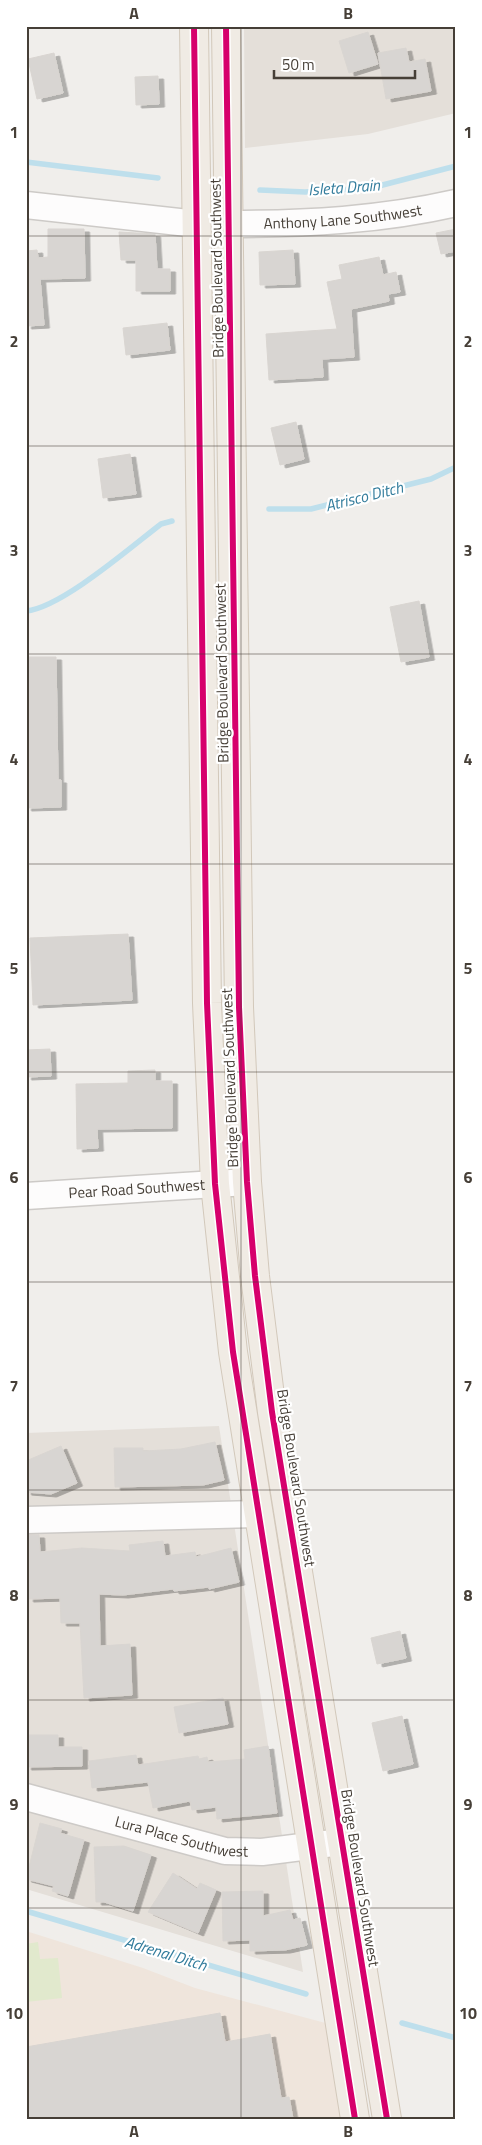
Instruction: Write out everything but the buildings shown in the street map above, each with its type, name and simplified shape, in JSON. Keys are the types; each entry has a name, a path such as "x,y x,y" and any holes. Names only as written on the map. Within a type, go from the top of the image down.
{"main road":[{"name":"Bridge Boulevard Southwest","path":"194,26 207,1003 215,1184 233,1352 257,1514 354,2119"},
{"name":"Bridge Boulevard Southwest","path":"226,26 239,1007 247,1182 255,1276 272,1412 387,2119"}],"street":[{"name":"Anthony Lane Southwest","path":"229,224 356,220 414,213 456,203"},
{"path":"26,205 197,224"},
{"name":"Pear Road Southwest","path":"26,1196 247,1182"},
{"path":"26,1520 257,1514"},
{"name":"Lura Place Southwest","path":"26,1796 225,1851 262,1852 342,1842"}],"shaded area":[{"path":"244,26 456,26 456,113 368,134 245,148"},
{"path":"219,1426 303,1972 26,1889 26,1433"},
{"path":"26,1931 143,1968 195,1988 329,2024 342,2119 26,2119"}],"green space":[{"path":"38,1942 40,1959 58,1958 62,1998 26,2002 26,1944"}],"waterway":[{"name":"Isleta Drain","path":"26,162 158,178"},
{"name":"Isleta Drain","path":"260,190 305,192 371,188 456,166"},
{"name":"Atrisco Ditch","path":"269,509 311,509 431,479 456,467"},
{"name":"Atrisco Ditch","path":"26,611 41,607 76,588 161,524 172,521"},
{"name":"Adrenal Ditch","path":"26,1911 306,1994"},
{"name":"Adrenal Ditch","path":"402,2023 456,2038"}],"cycle path":[{"path":"194,26 207,1003 215,1184 233,1352 355,2119"},
{"path":"226,26 239,1007 247,1182 255,1276 272,1412 387,2119"}]}
